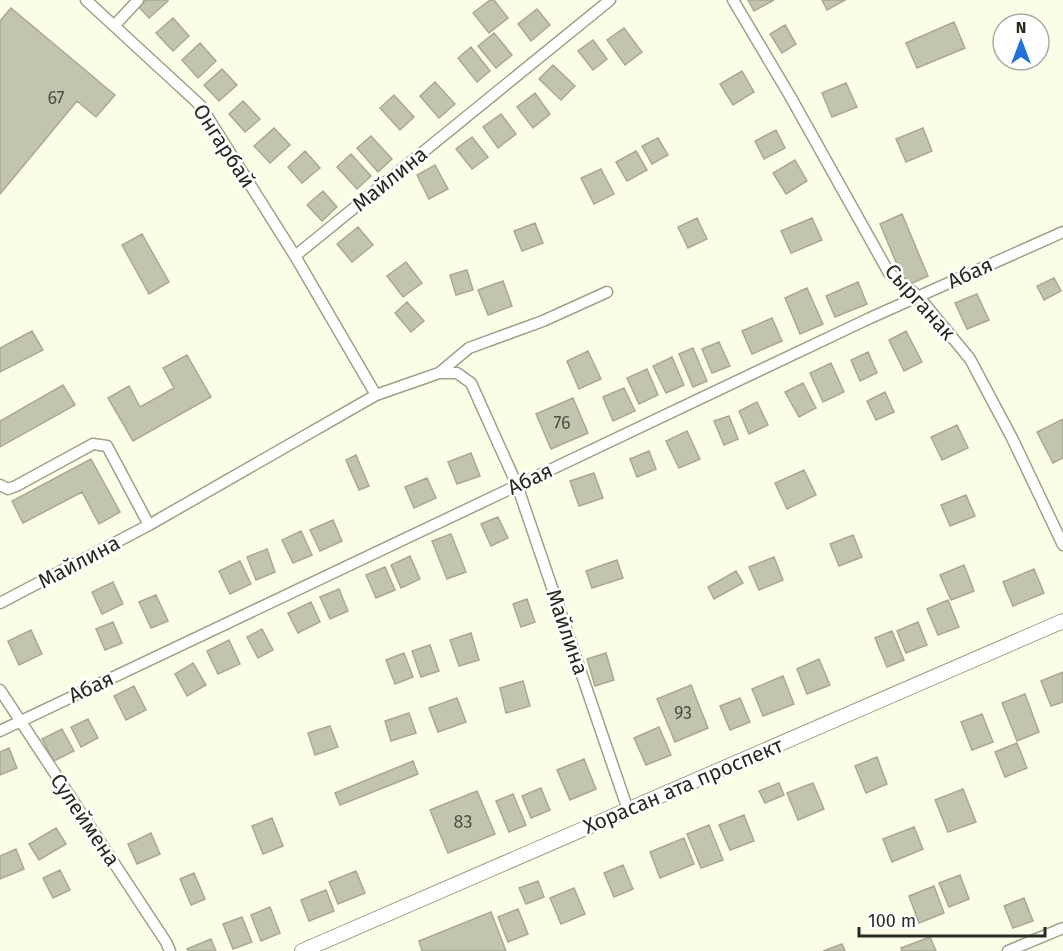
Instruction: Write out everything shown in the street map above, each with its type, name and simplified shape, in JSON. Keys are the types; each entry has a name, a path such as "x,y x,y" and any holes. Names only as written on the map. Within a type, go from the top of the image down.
{"main road":[{"name":"Хорасан ата проспект","path":"303,951 1063,621"}],"street":[{"name":"Онгарбай","path":"87,0 200,105 295,256"},
{"path":"114,26 138,0"},
{"name":"Майлина","path":"295,256 610,0"},
{"name":"Сырганак","path":"733,0 790,96 889,273 918,296 970,359 1012,438 1063,545"},
{"name":"Абая","path":"0,731 918,296 1063,232"},
{"path":"295,256 376,396"},
{"path":"439,373 469,348 543,321 607,292"},
{"name":"Майлина","path":"0,603 149,525 376,396 439,373 457,373 471,384 517,485 628,810"},
{"path":"0,486 8,489 16,486 93,444 107,446 149,525"},
{"name":"Сулеймена","path":"0,690 170,951"},
{"path":"1008,951 1063,928"}],"building":[{"path":"146,0 168,1 149,18 139,7"},
{"path":"490,0 494,0 508,18 489,33 473,13"},
{"path":"748,0 774,0 754,11"},
{"path":"822,0 845,0 827,10"},
{"path":"11,8 115,95 96,117 77,101 0,194 0,21"},
{"path":"537,9 550,25 531,41 518,24"},
{"path":"173,18 189,36 173,51 156,33"},
{"path":"954,22 965,48 917,68 906,43"},
{"path":"785,25 796,44 782,53 770,34"},
{"path":"624,28 642,52 625,65 607,40"},
{"path":"494,33 512,55 496,68 478,46"},
{"path":"593,40 607,59 593,70 578,51"},
{"path":"200,43 216,61 198,78 182,60"},
{"path":"471,47 490,71 477,82 458,58"},
{"path":"553,65 575,86 561,100 539,79"},
{"path":"222,69 237,85 219,101 204,85"},
{"path":"742,71 754,92 733,105 720,84"},
{"path":"435,82 455,104 439,118 420,96"},
{"path":"846,83 857,107 832,117 822,93"},
{"path":"535,93 550,114 533,128 517,107"},
{"path":"394,95 414,117 400,130 380,108"},
{"path":"243,101 260,119 245,132 229,114"},
{"path":"501,114 516,134 498,148 483,127"},
{"path":"274,128 290,145 270,163 254,146"},
{"path":"923,128 932,151 906,162 896,139"},
{"path":"776,130 785,148 764,159 755,141"},
{"path":"371,136 392,159 378,172 357,148"},
{"path":"472,137 488,157 472,169 456,149"},
{"path":"658,138 668,155 652,164 642,146"},
{"path":"305,151 320,168 302,183 288,167"},
{"path":"636,151 647,170 627,181 616,162"},
{"path":"351,154 371,176 357,189 337,167"},
{"path":"795,160 807,181 786,194 773,173"},
{"path":"435,165 448,189 429,199 417,175"},
{"path":"601,169 614,194 594,204 581,178"},
{"path":"323,191 337,207 322,221 307,205"},
{"path":"902,214 928,276 906,286 880,224"},
{"path":"697,218 707,239 688,248 678,227"},
{"path":"812,218 822,240 791,253 781,231"},
{"path":"535,223 543,243 522,251 514,231"},
{"path":"358,227 373,245 352,262 337,244"},
{"path":"142,234 169,282 149,294 122,245"},
{"path":"406,262 422,283 403,297 387,276"},
{"path":"467,270 473,290 456,295 450,275"},
{"path":"1054,278 1061,291 1044,300 1037,286"},
{"path":"503,281 512,306 488,315 478,290"},
{"path":"858,282 867,304 835,317 826,296"},
{"path":"807,288 823,324 800,334 785,298"},
{"path":"977,294 989,320 967,329 955,303"},
{"path":"407,302 424,321 411,332 395,313"},
{"path":"772,318 782,341 752,354 742,331"},
{"path":"32,331 43,350 0,372 0,348"},
{"path":"906,331 922,362 904,371 889,340"},
{"path":"719,342 730,366 712,373 702,349"},
{"path":"693,348 707,381 693,387 679,354"},
{"path":"588,351 601,379 579,389 567,361"},
{"path":"868,352 877,373 860,381 851,360"},
{"path":"187,355 211,397 133,441 108,398 129,386 140,407 174,388 163,368"},
{"path":"672,357 684,385 666,393 653,366"},
{"path":"831,363 844,392 823,402 810,373"},
{"path":"647,369 658,395 639,404 627,378"},
{"path":"803,383 816,408 799,417 785,392"},
{"path":"63,385 75,405 0,447 0,421"},
{"path":"624,388 635,411 613,421 603,397"},
{"path":"885,392 894,412 876,420 867,401"},
{"path":"573,398 588,433 551,449 536,414"},
{"path":"757,402 768,425 749,434 739,411"},
{"path":"729,416 738,439 724,445 714,421"},
{"path":"1063,419 1063,458 1053,463 1037,432"},
{"path":"957,425 968,448 942,460 931,437"},
{"path":"687,431 700,459 679,468 666,441"},
{"path":"649,451 656,469 637,477 630,459"},
{"path":"471,453 480,476 457,484 448,462"},
{"path":"356,455 369,486 359,490 346,460"},
{"path":"91,459 120,512 99,524 82,492 23,523 12,501"},
{"path":"804,470 816,495 787,509 775,483"},
{"path":"594,473 603,498 579,506 570,481"},
{"path":"427,478 436,498 414,508 405,487"},
{"path":"966,495 975,516 950,526 941,505"},
{"path":"498,517 508,538 491,546 481,524"},
{"path":"333,520 342,541 320,551 310,530"},
{"path":"301,531 312,555 293,563 282,540"},
{"path":"451,534 466,572 447,579 432,541"},
{"path":"853,535 862,557 839,566 830,544"},
{"path":"267,549 275,572 256,580 247,557"},
{"path":"410,556 420,579 401,588 391,565"},
{"path":"774,557 783,580 759,590 749,567"},
{"path":"617,560 623,578 592,588 586,571"},
{"path":"240,561 251,584 230,594 219,571"},
{"path":"964,565 974,591 951,600 940,575"},
{"path":"385,567 395,590 376,598 366,575"},
{"path":"1034,569 1044,593 1013,606 1003,582"},
{"path":"736,571 743,583 714,599 708,587"},
{"path":"113,582 123,604 102,614 92,592"},
{"path":"339,589 348,611 330,619 320,597"},
{"path":"156,595 168,621 151,628 139,602"},
{"path":"527,599 535,622 521,627 513,604"},
{"path":"948,600 959,627 938,635 927,609"},
{"path":"311,602 320,622 298,633 288,613"},
{"path":"113,622 122,643 105,650 96,629"},
{"path":"918,622 927,645 906,653 897,631"},
{"path":"262,629 273,650 258,658 247,637"},
{"path":"31,630 42,654 19,665 8,641"},
{"path":"892,631 904,660 887,667 875,638"},
{"path":"471,633 479,660 459,666 450,640"},
{"path":"229,640 240,664 218,674 207,651"},
{"path":"430,645 439,671 421,677 412,651"},
{"path":"404,653 413,677 395,684 386,660"},
{"path":"606,653 614,680 595,686 587,659"},
{"path":"819,659 830,685 807,694 797,669"},
{"path":"193,663 206,685 187,696 175,674"},
{"path":"1063,672 1063,702 1051,706 1041,681"},
{"path":"783,676 794,704 763,716 752,689"},
{"path":"523,681 530,706 506,713 500,688"},
{"path":"691,685 708,728 675,742 657,699"},
{"path":"134,686 146,710 126,720 114,696"},
{"path":"1025,694 1039,732 1017,741 1002,703"},
{"path":"457,698 466,722 438,732 429,708"},
{"path":"740,698 750,722 730,730 720,706"},
{"path":"409,713 416,733 391,741 385,721"},
{"path":"982,714 993,742 972,750 961,722"},
{"path":"88,719 98,738 81,747 71,727"},
{"path":"330,726 338,747 315,755 308,733"},
{"path":"659,727 671,755 646,765 634,738"},
{"path":"62,729 74,751 54,761 42,739"},
{"path":"1017,743 1027,768 1005,777 995,752"},
{"path":"9,748 17,768 0,775 0,752"},
{"path":"877,757 887,784 866,793 855,766"},
{"path":"584,759 596,789 570,800 557,770"},
{"path":"413,761 418,774 340,805 335,793"},
{"path":"779,783 784,795 765,803 759,791"},
{"path":"813,783 824,809 798,820 787,793"},
{"path":"541,788 550,810 531,818 522,796"},
{"path":"963,789 976,822 948,832 935,800"},
{"path":"477,791 495,834 448,853 430,810"},
{"path":"513,794 526,825 509,832 496,801"},
{"path":"744,815 754,841 730,850 719,825"},
{"path":"272,818 283,846 263,854 252,826"},
{"path":"709,825 723,860 701,868 687,834"},
{"path":"914,827 923,849 892,862 883,839"},
{"path":"56,828 66,844 39,860 29,844"},
{"path":"151,833 160,854 137,864 128,844"},
{"path":"684,838 694,864 660,878 650,852"},
{"path":"16,849 24,869 0,879 0,856"},
{"path":"623,865 633,889 614,897 604,873"},
{"path":"60,870 70,890 53,898 43,878"},
{"path":"356,871 365,893 338,904 329,882"},
{"path":"194,873 205,899 191,905 180,879"},
{"path":"960,875 969,899 949,907 939,883"},
{"path":"538,881 544,897 526,904 519,888"},
{"path":"934,886 944,913 919,923 909,896"},
{"path":"574,888 585,914 561,924 550,898"},
{"path":"326,890 334,911 309,921 301,900"},
{"path":"1024,898 1033,921 1013,928 1004,906"},
{"path":"270,907 280,933 261,941 251,915"},
{"path":"518,909 528,934 508,942 498,917"},
{"path":"491,912 506,951 422,951 419,941"},
{"path":"242,917 252,942 233,949 223,924"},
{"path":"930,937 936,951 902,951 901,948"},
{"path":"211,939 216,951 188,951 187,949"},
{"path":"842,944 845,951 823,951"}]}
